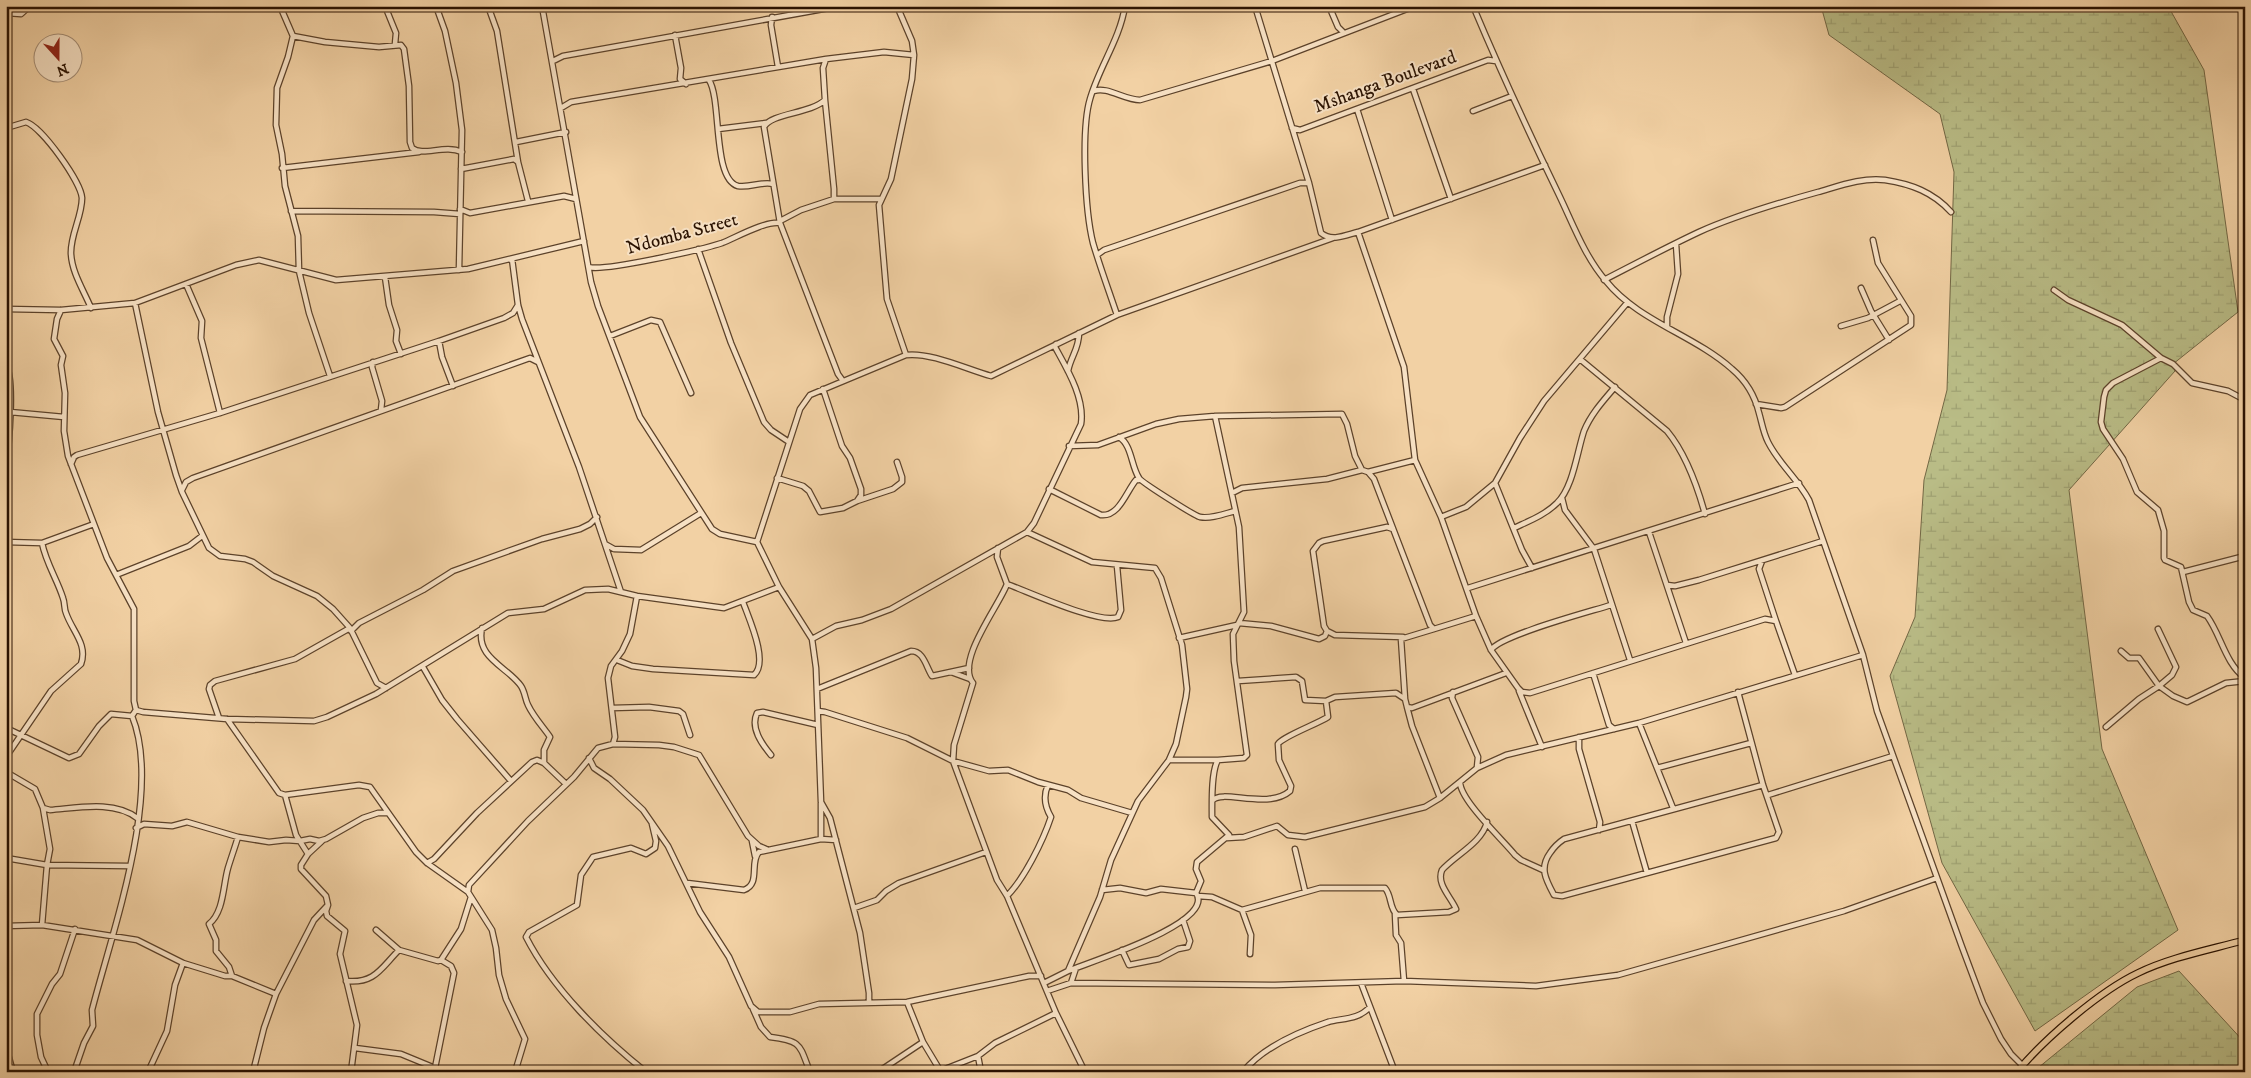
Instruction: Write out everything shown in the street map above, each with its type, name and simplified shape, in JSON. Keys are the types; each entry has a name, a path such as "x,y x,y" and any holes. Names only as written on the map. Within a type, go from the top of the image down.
{"main road":[{"path":"2016,1072 2053,1034 2123,982 2156,966 2245,940"}],"street":[{"path":"6,13 21,14 30,6"},
{"path":"280,6 293,36 277,88 275,109 278,142 282,154 282,168 291,211 298,236 299,271 309,313 330,376"},
{"path":"385,6 396,33 395,44"},
{"path":"436,6 445,31 456,83 462,130 459,270"},
{"path":"488,6 497,31 518,162 528,201"},
{"path":"542,6 566,132 576,199 598,306 640,417 712,529 720,534 757,542"},
{"path":"553,61 562,56 840,6"},
{"path":"897,6 912,41 914,56 912,79 891,179 879,204 887,300 906,356"},
{"path":"1117,315 1093,241 1088,203 1085,118 1094,90 1122,22 1125,6"},
{"path":"1255,6 1309,184 1321,233 1316,243"},
{"path":"1329,6 1338,27 1343,32"},
{"path":"1396,6 1401,11"},
{"path":"1094,90 1103,89 1125,99 1140,100 1272,61 1343,32 1415,6"},
{"path":"1473,6 1512,96 1588,254 1604,280 1627,303 1705,348 1730,367 1745,382 1756,404 1767,441 1779,462 1799,482 1809,500 1862,655 1877,711 1984,1003 2001,1039 2011,1054 2022,1065"},
{"path":"772,17 771,24 778,67"},
{"path":"675,35 680,79 686,84"},
{"path":"293,36 325,42 379,47 395,44 401,45 404,49 409,86 410,142 412,148 421,152"},
{"path":"1488,60 1492,50"},
{"path":"561,108 571,102 826,59 884,52 914,56"},
{"path":"826,59 823,68 834,199"},
{"name":"Mshanga Boulevard","path":"1292,128 1300,130 1488,60 1496,61"},
{"path":"814,61 823,68"},
{"path":"709,80 713,92 722,160 728,179 740,186 773,184"},
{"path":"1413,89 1451,198"},
{"path":"1473,111 1512,96"},
{"path":"718,129 766,123 814,108 825,100"},
{"path":"1357,108 1392,220"},
{"path":"6,128 26,122 37,128 49,140 81,191 80,212 71,256 82,290 91,308"},
{"path":"766,123 764,133 780,222 838,374 844,381"},
{"path":"1295,138 1300,130"},
{"path":"516,142 566,132"},
{"path":"282,168 448,148 462,152"},
{"path":"461,169 510,159 518,162"},
{"path":"821,839 818,711 812,639 779,587 757,542 803,403 810,395 906,356 923,355 991,376 1117,315 1316,243 1358,232 1545,165"},
{"path":"1604,280 1699,232 1793,199 1867,180 1884,180 1915,186 1936,197 1951,212"},
{"path":"1097,255 1104,250 1282,189 1300,183 1309,184"},
{"path":"291,211 470,213 564,196 576,199"},
{"name":"Ndomba Street","path":"589,267 608,268 720,244 769,224 780,222 801,210 834,199 881,199"},
{"path":"1358,232 1404,367 1415,460 1441,517 1468,588 1476,616 1491,650 1506,673 1522,692 1530,693 1765,619 1776,621"},
{"path":"1321,233 1333,238"},
{"path":"1756,404 1777,408 1785,407 1910,327 1912,322 1911,316 1878,263 1873,240"},
{"path":"6,309 61,310 134,302 236,266 259,260 336,280 468,269 584,241"},
{"path":"1667,326 1667,317 1678,274 1676,244"},
{"path":"698,249 731,344 764,422 771,430 789,442"},
{"path":"512,259 518,305 522,319 597,517 621,592"},
{"path":"385,277 389,305 397,330 396,341 400,354"},
{"path":"186,284 202,321 201,338 220,413"},
{"path":"1861,288 1889,340"},
{"path":"2054,290 2068,300 2122,326 2161,358 2173,364 2192,384 2228,391 2245,400"},
{"path":"1841,326 1874,315 1900,301"},
{"path":"134,302 163,430 182,492 202,536 213,552 220,556 253,562 273,576 317,596 333,609 350,630 377,683 376,694"},
{"path":"1441,517 1466,507 1495,483 1535,413 1627,303"},
{"path":"71,464 77,455 220,413 439,342 513,313 518,305"},
{"path":"61,310 57,319 54,339 63,356 61,365 65,393 64,430 71,464 116,576 134,609 134,701 136,710 132,716"},
{"path":"513,313 522,319"},
{"path":"610,336 651,320 660,322 691,392"},
{"path":"1068,371 1070,362 1077,351 1079,333"},
{"path":"439,342 442,357 453,386"},
{"path":"812,639 836,626 891,609 1027,532 1034,523 1081,424 1082,417 1074,382 1055,347 1056,344"},
{"path":"182,492 183,486 193,478 530,358 534,352"},
{"path":"530,358 538,362"},
{"path":"2161,358 2109,386 2104,397 2101,422 2103,429 2123,459 2132,485 2137,492 2158,510 2164,531 2165,560 2179,565 2183,572 2189,602 2193,610 2207,616 2230,660 2245,679"},
{"path":"1581,360 1667,431 1678,444 1705,514"},
{"path":"373,362 372,367 380,394 381,410"},
{"path":"6,365 10,372 10,412 6,464"},
{"path":"1514,528 1537,518 1562,498 1585,430 1596,410 1615,388"},
{"path":"823,390 842,446 850,458 861,489 862,495 857,501"},
{"path":"10,412 64,417"},
{"path":"1069,446 1098,445 1156,424 1179,419 1215,416 1342,414 1348,424 1355,456 1362,470"},
{"path":"1169,760 1218,760 1244,758 1247,755 1233,634 1244,612 1244,588 1238,522 1234,512 1232,493 1215,416"},
{"path":"1119,437 1126,443 1139,480 1200,517 1210,518 1234,512"},
{"path":"1368,472 1415,460"},
{"path":"777,478 803,486 809,491 820,512 837,511 857,501 893,489 902,482 897,462"},
{"path":"1232,493 1242,488 1328,479 1362,470 1368,472 1374,479 1427,619 1434,629"},
{"path":"1049,489 1101,515 1107,515 1115,511 1131,486 1136,480 1139,480"},
{"path":"1468,588 1649,532 1799,482"},
{"path":"1495,483 1529,566 1532,568"},
{"path":"1562,498 1565,510 1594,549 1630,660"},
{"path":"605,544 614,549 641,550 701,513"},
{"path":"219,718 209,689 210,685 215,681 294,659 423,590 453,570 542,539 580,529 590,524 597,517"},
{"path":"1386,527 1389,518"},
{"path":"6,542 42,543 94,524"},
{"path":"1393,529 1386,527 1323,541 1315,547 1313,551 1316,577 1324,626 1327,631 1335,635 1403,637 1476,616"},
{"path":"1027,532 1092,562 1117,566 1155,568 1158,571 1182,645 1187,689 1176,744 1169,760 1138,801 1132,813 1111,860 1102,890 1068,971"},
{"path":"1649,532 1686,643"},
{"path":"116,576 189,546 202,536"},
{"path":"1667,585 1674,586 1752,564 1823,541"},
{"path":"6,757 52,691 81,664 83,659 81,643 66,614 63,598 47,563 42,543"},
{"path":"1587,551 1589,544"},
{"path":"998,548 997,557 1007,584 1096,618 1113,619 1121,614 1117,566"},
{"path":"2183,572 2245,556"},
{"path":"1759,569 1762,561"},
{"path":"1752,564 1759,569 1794,675"},
{"path":"1007,584 982,629 969,668 970,679 973,683 954,746 953,761 997,880 1007,896 1056,1013 1085,1072"},
{"path":"1669,592 1674,586"},
{"path":"136,710 227,719 314,721 327,717 376,694 423,667 508,613 544,609 585,590 608,589 637,596 712,608 724,608 779,587"},
{"path":"613,744 615,737 608,678 611,666 617,660 630,634 637,596"},
{"path":"617,660 632,666 653,669 754,676 758,672 760,659 743,602"},
{"path":"1491,650 1511,638 1611,605"},
{"path":"1179,638 1238,624 1271,626 1319,639 1325,636 1327,631"},
{"path":"482,628 480,635 486,651 522,687 528,706 550,737 544,750 544,762"},
{"path":"2106,727 2172,675 2176,667 2158,629"},
{"path":"1403,637 1401,646 1405,699 1412,726 1440,798"},
{"path":"817,689 911,651 915,651 922,656 932,676 969,668"},
{"path":"2121,651 2129,658 2139,658 2159,686 2173,696 2187,702 2226,683 2245,679"},
{"path":"1044,983 1068,971 1164,933 1183,920 1198,902 1197,894 1201,881 1196,869 1198,862 1227,838 1244,837 1276,826 1288,835 1295,837 1316,835 1368,820 1425,807 1440,798 1486,762 1506,755 1639,723 1862,655"},
{"path":"423,667 442,700 511,781"},
{"path":"951,672 970,679"},
{"path":"1407,707 1412,708 1506,673"},
{"path":"1593,673 1609,725 1614,729"},
{"path":"1238,681 1296,677 1302,681 1306,700 1326,701 1335,697 1396,693 1405,699"},
{"path":"377,683 386,688"},
{"path":"1518,688 1542,747"},
{"path":"1453,692 1452,698 1478,757 1477,768"},
{"path":"1738,692 1763,785 1768,795 1779,832 1776,838 1646,873 1625,881 1558,896 1554,895 1543,870 1544,861 1559,842 1673,808 1763,785"},
{"path":"1213,800 1221,796 1274,799 1281,798 1290,791 1291,786 1279,760 1278,744 1283,738 1314,726 1328,717 1326,701"},
{"path":"612,708 649,708 679,711 683,714 690,735"},
{"path":"818,711 907,738 953,761 988,771 1005,769 1048,785 1068,790 1081,798 1132,813"},
{"path":"771,755 759,737 755,723 757,713 763,712 818,725"},
{"path":"6,728 69,758 75,758 99,726 111,714 132,716"},
{"path":"74,1072 84,1043 93,1026 92,1010 129,866 136,828 142,787 138,731 132,716"},
{"path":"227,719 274,787 285,796 300,841 308,854"},
{"path":"236,730 238,719"},
{"path":"1639,723 1673,808"},
{"path":"615,737 620,744"},
{"path":"1579,737 1579,749 1600,822 1599,830"},
{"path":"1657,768 1751,743"},
{"path":"441,960 461,929 470,894 469,885 528,821 583,768 598,748 613,744 659,745 699,755 752,840 755,856 753,882 744,890 687,883"},
{"path":"1768,795 1894,756"},
{"path":"1478,757 1486,762"},
{"path":"589,758 594,768 634,801 652,823 672,853 700,912 729,957 761,1027 770,1037 792,1040 801,1048 810,1072"},
{"path":"426,863 434,859 532,762 537,760 544,762 566,784"},
{"path":"1218,760 1215,770 1212,818 1229,834 1227,838"},
{"path":"583,768 594,768"},
{"path":"6,772 35,789 43,808 50,849 42,925"},
{"path":"1460,782 1464,796 1515,855 1521,860 1543,870"},
{"path":"285,796 359,785 370,787 403,836 426,863 470,894 492,930 504,991 524,1038 514,1072"},
{"path":"1007,896 1015,888 1048,827 1051,817 1046,810 1044,793 1048,785"},
{"path":"821,802 830,818 854,908 862,942 869,1002"},
{"path":"43,808 50,810 96,807 126,811 137,818"},
{"path":"351,1072 357,1025 340,954 345,931 327,916 328,905 326,896 301,870 301,865 308,854 322,841 363,818 378,813 388,813"},
{"path":"1632,820 1646,873"},
{"path":"136,828 144,824 172,826 187,822 238,837 269,842 310,839 322,841"},
{"path":"1395,914 1434,914 1456,910 1442,885 1440,875 1446,865 1470,846 1487,822"},
{"path":"1600,822 1605,828"},
{"path":"646,1072 609,1040 562,990 526,937 529,932 577,905 581,875 593,856 631,848 646,854 655,848 656,842 652,823"},
{"path":"232,976 229,968 216,952 216,940 209,924 216,918 225,892 227,869 238,837"},
{"path":"755,856 766,849 821,839 836,840"},
{"path":"752,840 766,849"},
{"path":"1295,849 1304,891"},
{"path":"854,908 877,900 886,891 899,883 986,852"},
{"path":"6,858 47,865 129,866"},
{"path":"1533,864 1544,861"},
{"path":"1047,991 1071,983 1275,985 1404,981 1536,986 1618,975 1844,911 1937,878"},
{"path":"1102,890 1120,888 1146,892 1162,889 1197,894 1212,897 1242,910 1320,888 1385,888 1389,892 1395,914 1396,936 1401,943 1404,981"},
{"path":"253,1072 264,1028 276,994 314,920 328,905"},
{"path":"1242,910 1251,935 1250,954"},
{"path":"1122,950 1129,965 1159,959 1178,949 1188,947 1190,941 1183,920"},
{"path":"6,926 42,925 137,940 183,963 225,976 232,976 276,994"},
{"path":"48,1072 41,1057 37,1035 37,1014 52,984 60,974 74,929"},
{"path":"376,930 399,950 449,963 454,973 435,1068"},
{"path":"346,981 364,982 372,978 399,950"},
{"path":"148,1072 167,1031 175,985 183,963"},
{"path":"1071,983 1076,968"},
{"path":"753,1009 758,1012 783,1013 819,1004 907,1002 1029,976 1041,976"},
{"path":"1360,983 1395,1072"},
{"path":"907,1002 923,1042 941,1071 978,1056 995,1042 1056,1013"},
{"path":"1243,1072 1253,1059 1290,1038 1331,1022 1358,1016 1370,1007"},
{"path":"878,1072 923,1042"},
{"path":"6,1047 13,1072"},
{"path":"355,1048 401,1054 447,1072"},
{"path":"978,1056 981,1072"},
{"path":"417,1072 435,1068"}],"green space":[{"path":"1821,6 2168,6 2204,70 2238,312 2173,364 2175,371 2069,490 2102,749 2178,930 2035,1031 1942,863 1890,676 1915,617 1924,480 1947,390 1954,172 1940,114 1829,35"},
{"path":"2179,971 2245,1043 2245,1072 2033,1072 2137,987"}]}
